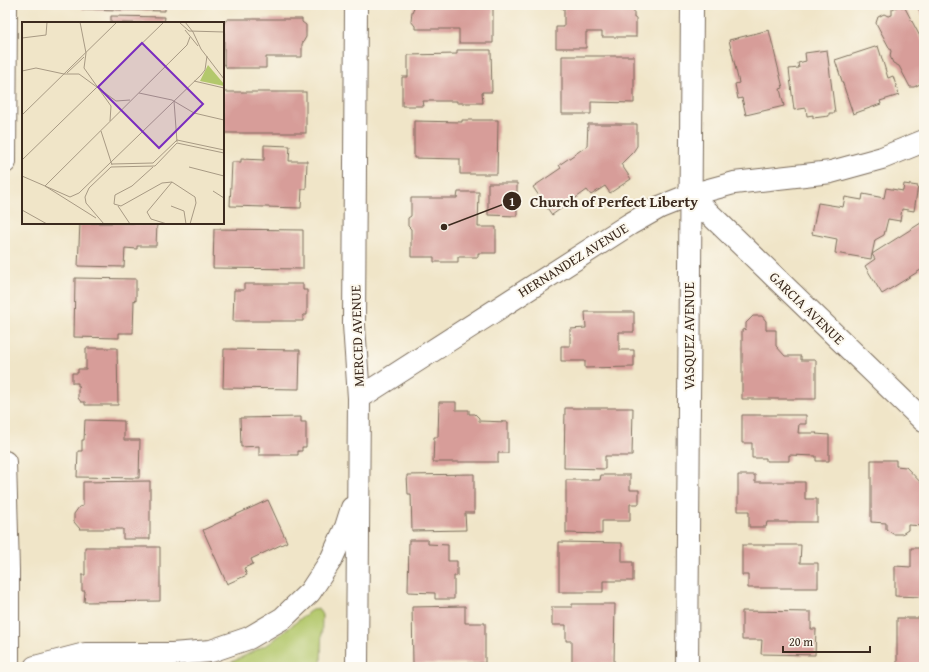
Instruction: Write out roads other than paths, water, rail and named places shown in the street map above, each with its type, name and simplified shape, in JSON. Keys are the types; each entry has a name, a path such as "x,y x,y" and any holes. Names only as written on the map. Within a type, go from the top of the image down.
{"street":[{"path":"5,162 6,5"},
{"name":"MERCED AVENUE","path":"356,5 354,325 359,398 357,667"},
{"name":"VASQUEZ AVENUE","path":"687,667 692,5"},
{"name":"HERNANDEZ AVENUE","path":"359,398 630,224 660,207 690,195 734,183 831,172 882,158 924,141"},
{"name":"GARCIA AVENUE","path":"690,195 924,421"},
{"path":"5,462 8,570 8,667"},
{"path":"35,667 85,654 172,654 211,651 249,638 283,618 310,592 331,560 346,527 358,489"}],"place":[{"name":"Church of Perfect Liberty","path":"444,227"}]}
